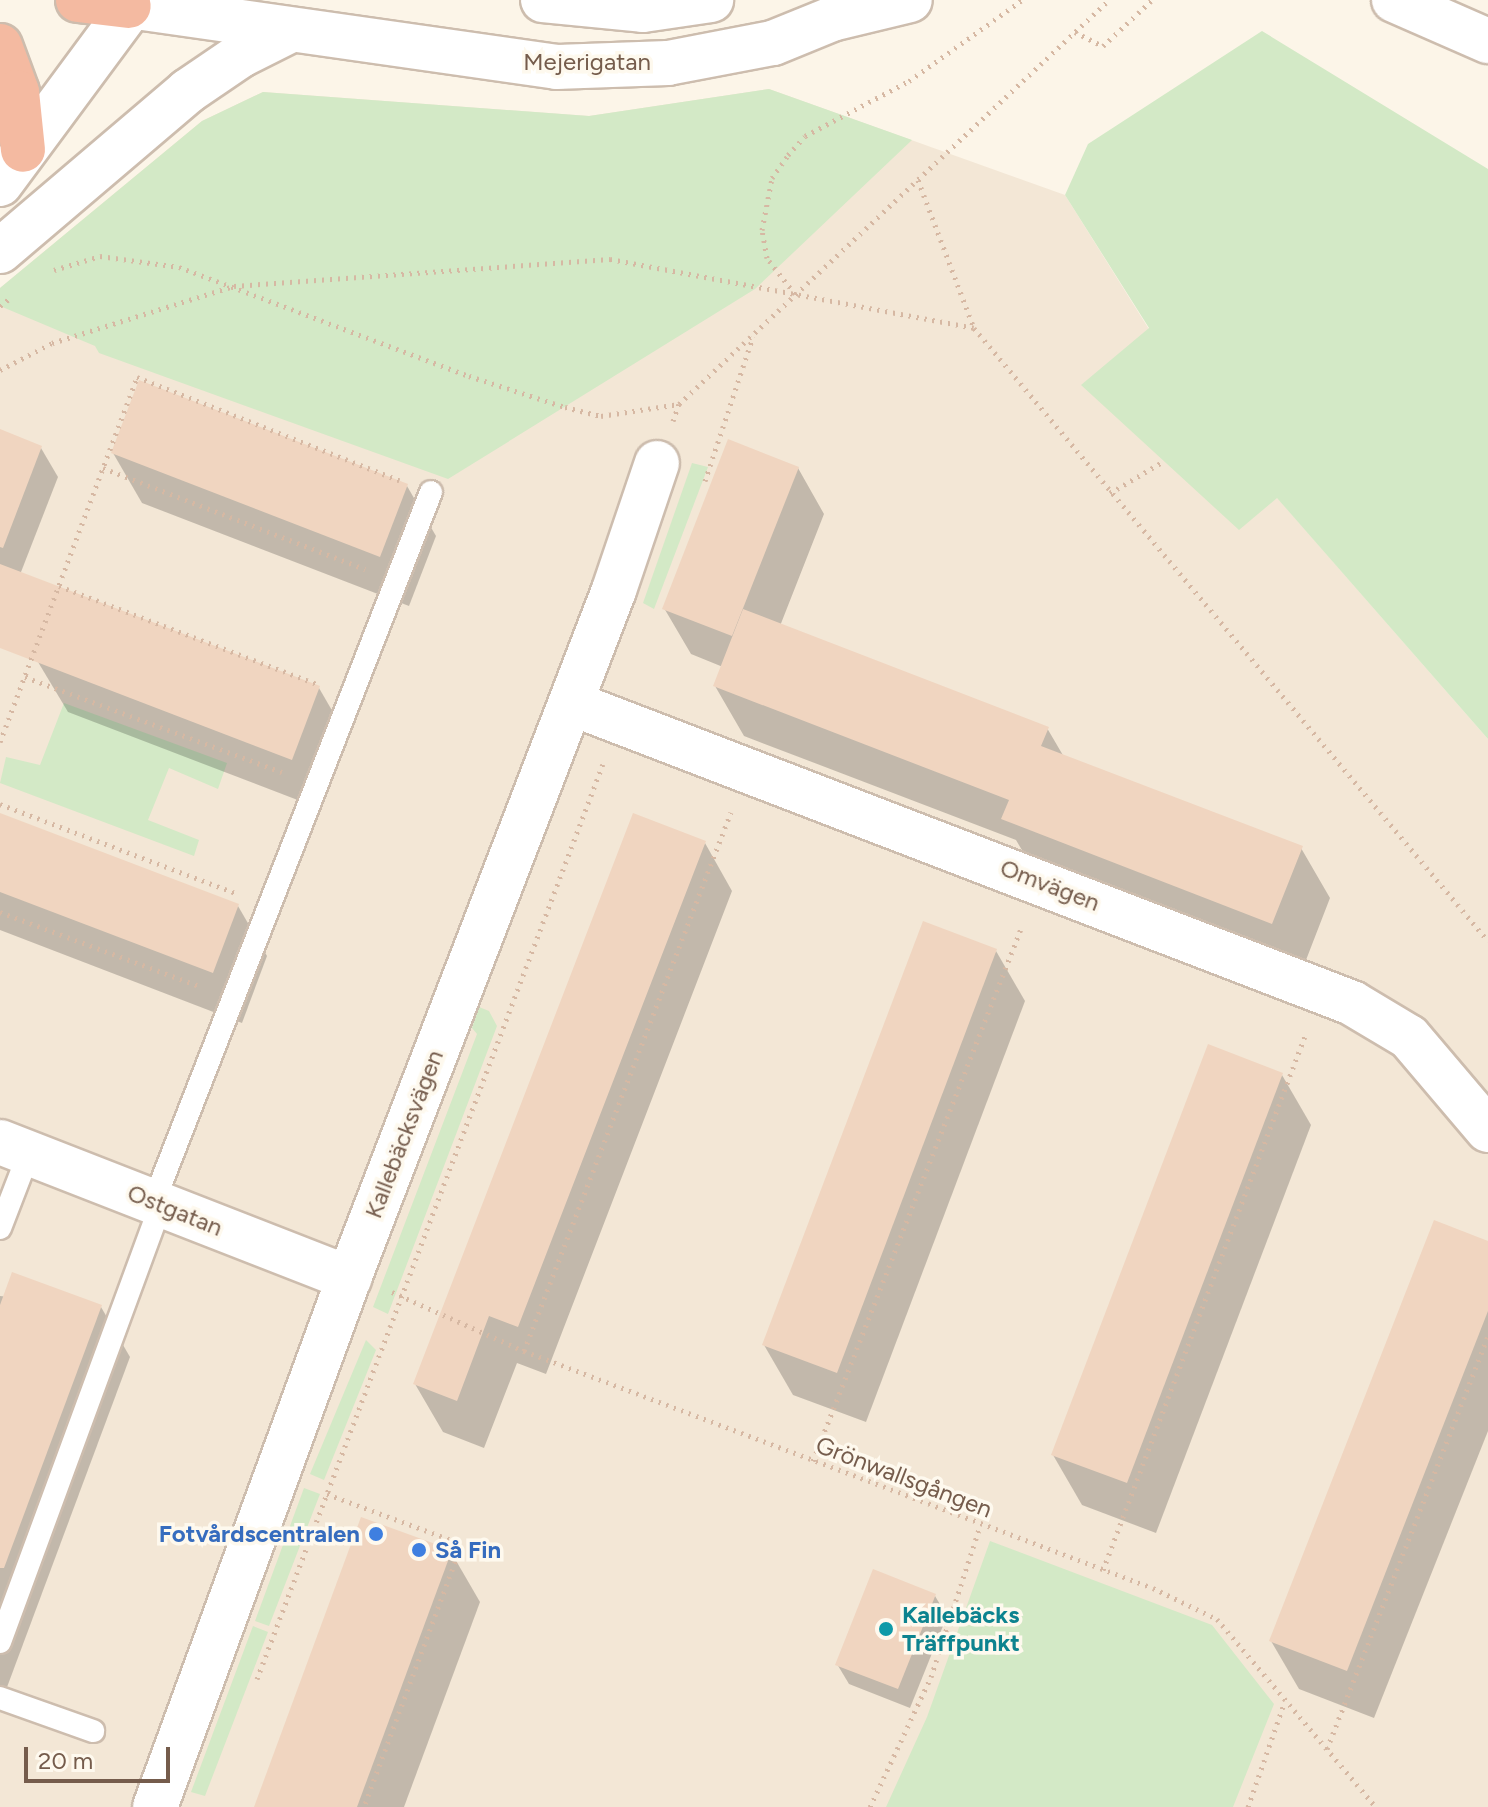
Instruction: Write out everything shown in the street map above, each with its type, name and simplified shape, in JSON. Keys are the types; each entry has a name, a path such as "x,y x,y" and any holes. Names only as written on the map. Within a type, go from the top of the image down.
{"highway":[{"path":"78,0 132,3"},
{"path":"0,46 17,92 11,167"}],"street":[{"path":"543,0 643,10 711,0"},
{"name":"Mejerigatan","path":"132,3 289,31 556,67 668,63 773,43 845,9 910,0"},
{"path":"1394,0 1488,41"},
{"path":"11,167 132,3"},
{"path":"0,251 188,91 241,55 289,31"},
{"name":"Kallebäcksvägen","path":"155,1807 349,1278 571,703 657,463"},
{"name":"Omvägen","path":"571,703 1352,1003 1409,1037 1488,1130"},
{"name":"Ostgatan","path":"15,1148 349,1278"}],"lane":[{"path":"0,1642 234,999 431,492"},
{"path":"0,1228 15,1148"},
{"path":"0,1698 93,1731"}],"path":[{"path":"795,295 767,258 762,230 772,178 788,155 805,136 909,81 1022,0"},
{"path":"657,463 679,404 1109,0"},
{"path":"1075,32 1103,46 1152,0"},
{"path":"918,180 974,328 1488,941"},
{"path":"40,274 100,256 179,267 469,376 565,407 601,416 679,404"},
{"path":"0,370 52,343 234,286 610,259 974,328"},
{"path":"0,306 20,290"},
{"path":"702,489 753,337"},
{"path":"0,742 137,377 431,492"},
{"path":"1110,493 1164,461"},
{"path":"103,468 396,581"},
{"path":"59,586 351,697"},
{"path":"25,677 317,785"},
{"path":"253,1688 599,771 623,721"},
{"path":"599,771 612,766"},
{"path":"0,804 270,906"},
{"path":"524,1351 733,809"},
{"path":"0,912 234,999"},
{"path":"813,1461 1024,921"},
{"path":"1103,1570 1309,1027"},
{"name":"Grönwallsgången","path":"349,1278 403,1295 524,1351 1103,1570 1217,1619 1376,1807"},
{"path":"1327,1749 1488,1337"},
{"path":"327,1494 457,1542 458,1554 364,1807"},
{"path":"870,1807 931,1677 980,1526"},
{"path":"1248,1807 1286,1700"}],"shaded area":[{"path":"769,89 1065,195 1197,406 1488,739 1488,1807 0,1807 0,288 202,121 263,92 589,116"}],"green space":[{"path":"1262,31 1488,169 1488,739 1277,498 1239,530 1081,385 1149,328 1065,195 1088,144"},
{"path":"769,89 912,140 755,289 448,479 99,353 95,346 0,306 0,288 202,121 263,92 589,116"},
{"path":"692,463 708,467 654,609 643,603"},
{"path":"64,703 227,763 218,789 169,768 148,820 199,840 194,856 0,783 6,757 40,765"},
{"path":"479,1007 489,1011 497,1026 388,1314 373,1307 477,1034 472,1028"},
{"path":"366,1340 376,1350 324,1480 310,1474"},
{"path":"304,1488 320,1494 269,1626 255,1621"},
{"path":"990,1541 1212,1625 1274,1704 1233,1807 886,1807 927,1717"},
{"path":"253,1626 268,1632 205,1796 191,1792"}],"building":[{"path":"139,380 408,484 380,557 111,453"},
{"path":"0,429 42,446 3,548 0,547"},
{"path":"728,439 799,467 732,636 662,609"},
{"path":"0,564 320,686 292,760 0,648"},
{"path":"743,609 1049,727 1041,746 1303,846 1272,924 1001,819 1009,800 713,686"},
{"path":"0,813 239,904 213,973 0,892"},
{"path":"633,813 706,841 518,1327 489,1316 457,1401 413,1384"},
{"path":"923,921 997,949 837,1373 762,1345"},
{"path":"1208,1044 1283,1073 1127,1483 1051,1455"},
{"path":"1434,1220 1488,1241 1488,1311 1347,1671 1269,1641"},
{"path":"12,1272 102,1305 4,1568 0,1568 0,1305"},
{"path":"361,1517 452,1550 357,1807 254,1807"},
{"name":"Kallebäcks Träffpunkt","path":"873,1569 936,1594 898,1689 835,1665"}],"place":[{"name":"Fotvårdscentralen","path":"376,1534"},
{"name":"Så Fin","path":"419,1550"},
{"name":"Kallebäcks Träffpunkt","path":"886,1629"}]}
